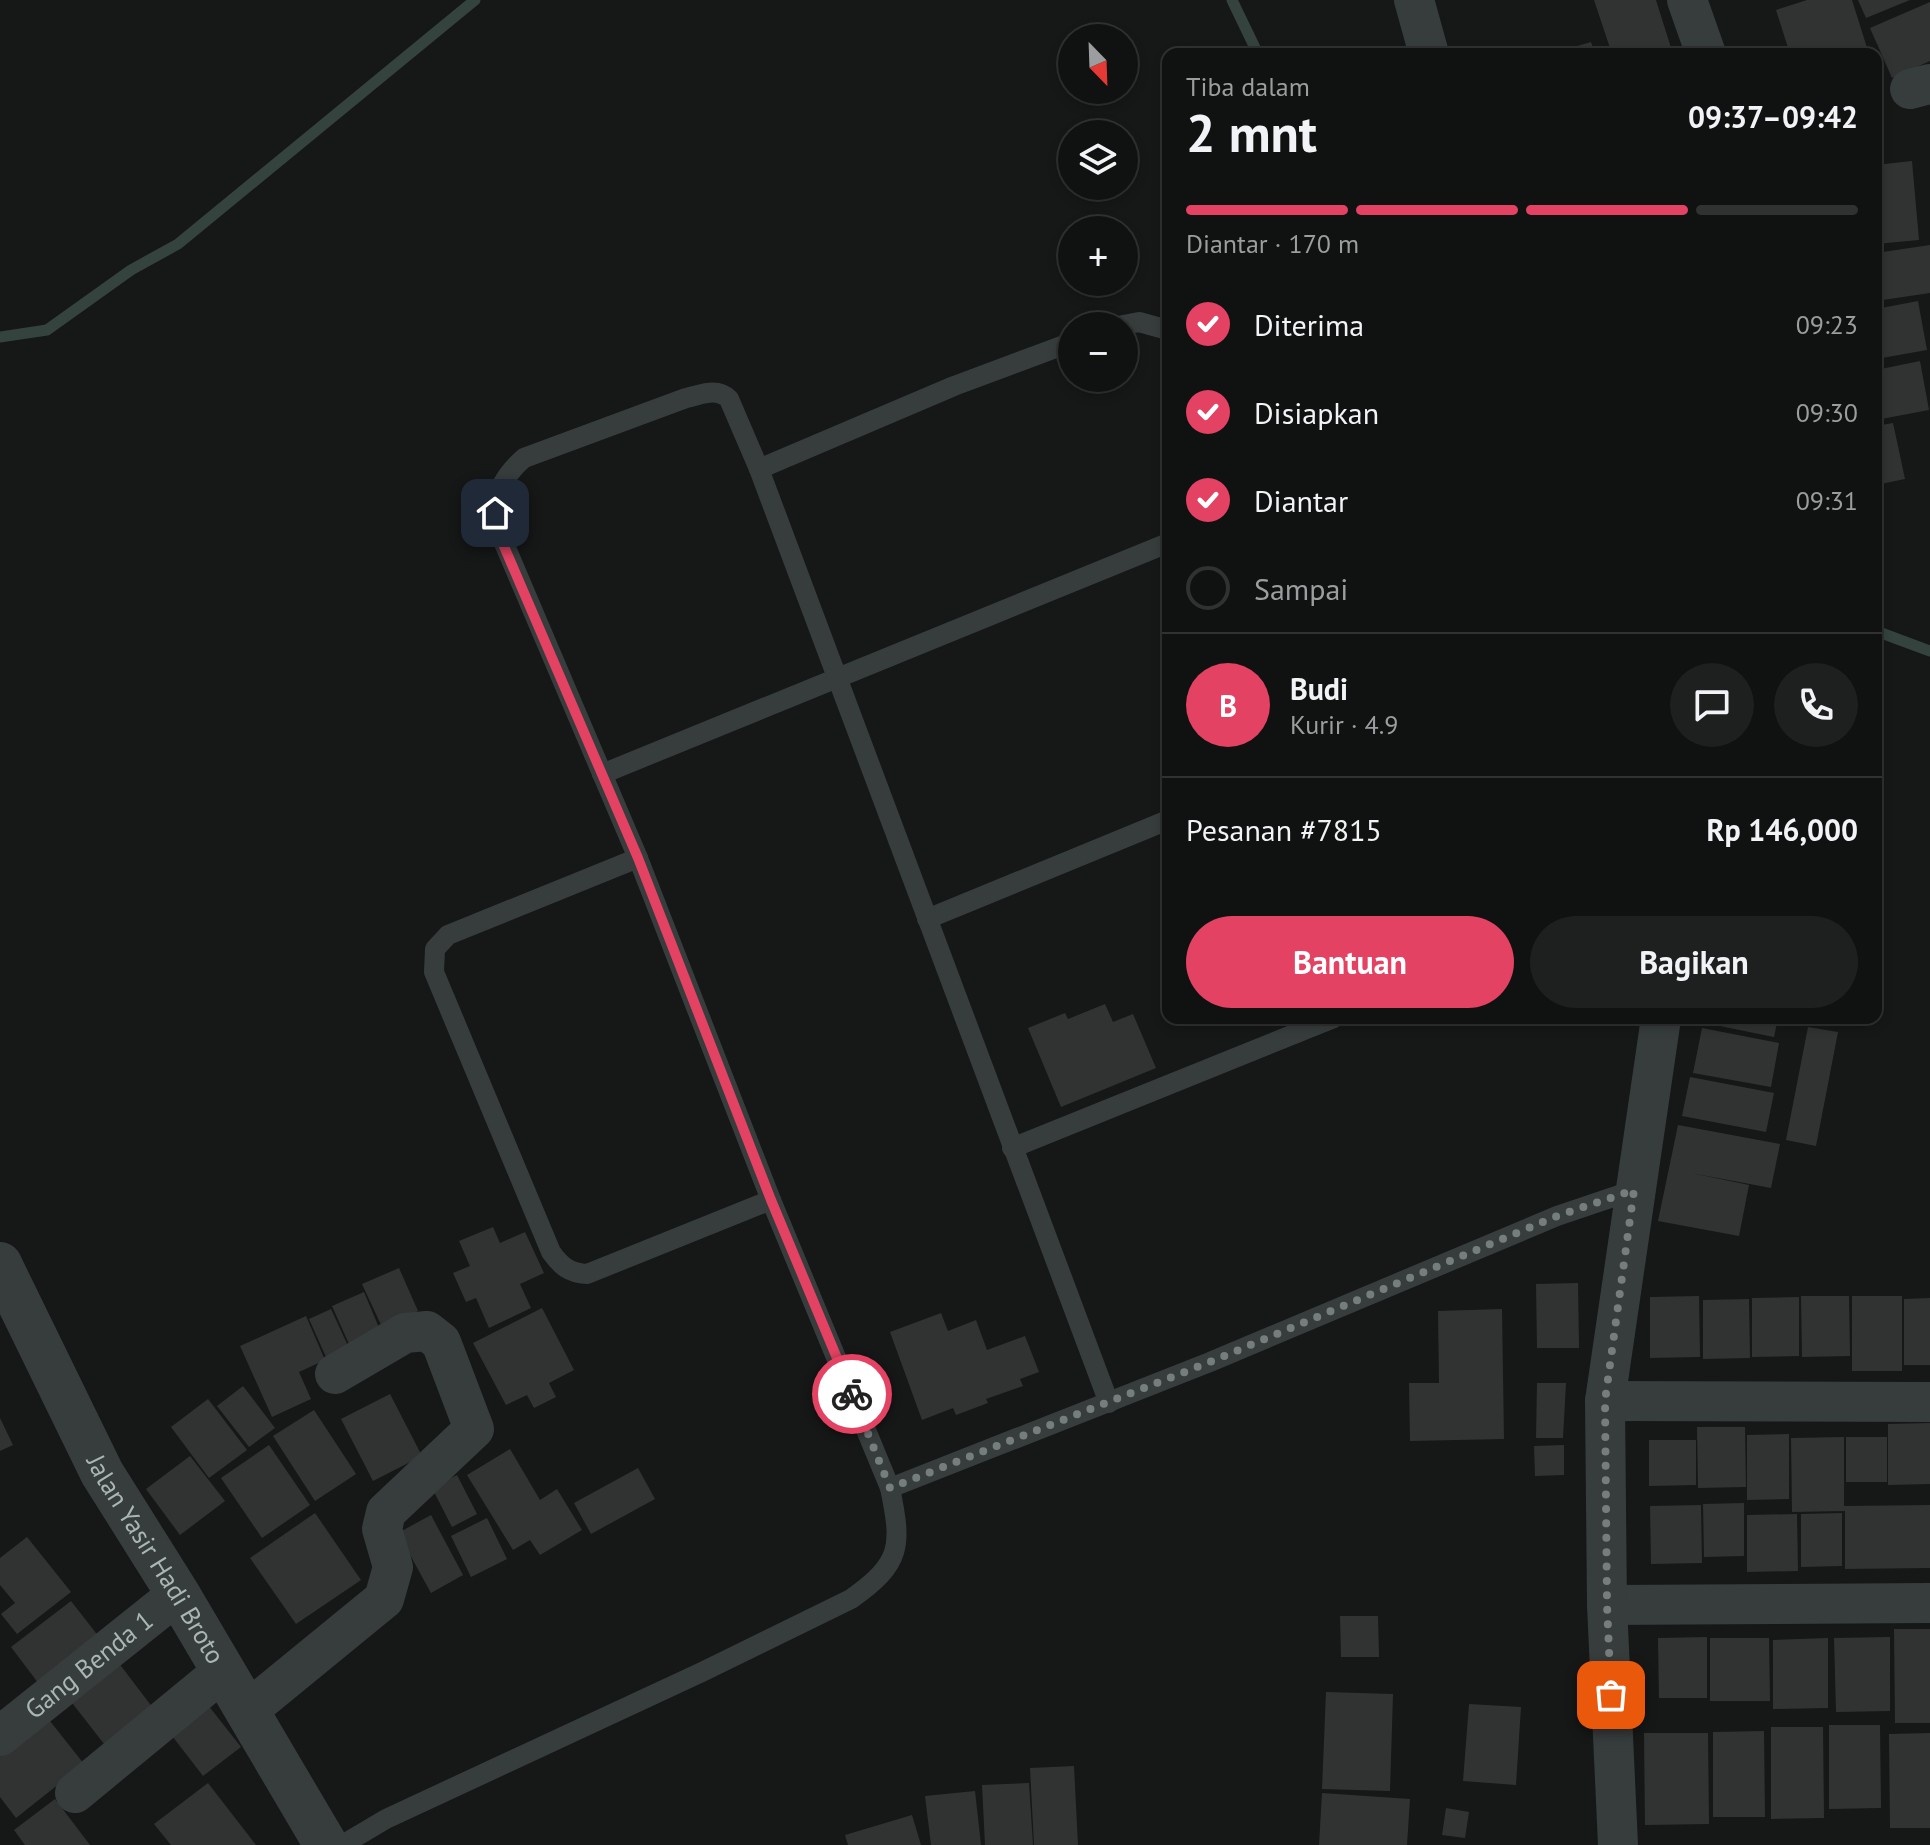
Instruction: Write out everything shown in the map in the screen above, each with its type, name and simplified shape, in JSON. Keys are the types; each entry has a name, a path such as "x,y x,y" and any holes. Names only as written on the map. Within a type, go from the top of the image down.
{"street":[{"path":"1414,0 1427,48"},
{"path":"1687,0 1704,48"},
{"path":"1618,1845 1607,1605 1605,1401 1660,1024"},
{"name":"Jalan Yasir Hadi Broto","path":"0,1264 102,1473 178,1594 326,1845"},
{"path":"246,1712 384,1599 393,1567 382,1529 386,1512 474,1429 441,1342 427,1331 405,1333 335,1374"},
{"path":"1605,1401 1930,1402"},
{"name":"Gang Benda 1","path":"0,1736 178,1594"},
{"path":"1607,1605 1930,1603"},
{"path":"75,1793 222,1672"}],"lane":[{"path":"1138,322 1162,328"},
{"path":"759,469 954,386 1058,347"},
{"path":"342,1845 386,1819 851,1599 868,1587 894,1556 898,1528 890,1488 771,1200 638,858 498,529 496,498 511,469 524,458 686,398 720,392 729,399 759,469 1109,1403"},
{"path":"602,774 1162,545"},
{"path":"927,919 1162,822"},
{"path":"638,858 448,935 435,949 434,972 551,1252 560,1265 587,1274 771,1200"},
{"path":"1012,1148 1319,1024"},
{"path":"890,1488 1109,1403 1557,1216 1634,1190"}],"building":[{"path":"1594,0 1656,0 1671,48 1610,48"},
{"path":"1807,0 1852,0 1867,48 1788,48 1776,10"},
{"path":"1858,0 1910,0 1866,18"},
{"path":"1930,2 1930,61 1892,78 1882,48 1879,48 1870,28"},
{"path":"1591,42 1593,48 1570,48"},
{"path":"1912,161 1919,240 1882,243 1882,164"},
{"path":"1930,245 1930,293 1882,300 1882,252"},
{"path":"1918,301 1927,350 1882,358 1882,308"},
{"path":"1920,361 1929,410 1882,419 1882,369"},
{"path":"1893,423 1905,479 1882,484 1882,425"},
{"path":"1105,1004 1113,1022 1133,1014 1156,1068 1061,1107 1028,1028 1065,1013 1068,1019"},
{"path":"1710,1024 1777,1024 1774,1037"},
{"path":"1808,1027 1838,1032 1816,1146 1786,1140"},
{"path":"1702,1028 1779,1043 1771,1087 1693,1073"},
{"path":"1690,1077 1774,1093 1766,1132 1682,1116"},
{"path":"1678,1125 1780,1144 1771,1188 1691,1173 1749,1185 1739,1236 1658,1221"},
{"path":"493,1227 500,1243 525,1232 544,1273 520,1284 531,1308 489,1328 476,1298 466,1302 453,1273 470,1266 459,1241"},
{"path":"399,1268 418,1311 382,1327 362,1284"},
{"path":"1578,1283 1579,1348 1537,1348 1536,1284"},
{"path":"364,1292 380,1330 349,1344 332,1306"},
{"path":"1699,1296 1700,1357 1650,1358 1650,1297"},
{"path":"1801,1296 1849,1296 1850,1356 1802,1357"},
{"path":"1852,1296 1902,1296 1902,1371 1852,1371"},
{"path":"1799,1297 1799,1356 1752,1357 1752,1298"},
{"path":"1930,1298 1930,1365 1904,1365 1904,1299"},
{"path":"1749,1299 1750,1358 1703,1359 1703,1300"},
{"path":"542,1308 574,1370 549,1383 556,1397 534,1408 527,1395 506,1405 473,1343"},
{"path":"331,1309 349,1348 326,1357 309,1319"},
{"path":"1502,1309 1504,1439 1410,1441 1409,1383 1439,1383 1438,1311"},
{"path":"941,1313 948,1331 976,1320 987,1350 1025,1336 1039,1372 1020,1379 1023,1386 986,1399 988,1403 956,1415 953,1408 922,1420 890,1332"},
{"path":"306,1316 325,1360 299,1372 311,1399 272,1417 240,1346"},
{"path":"1537,1383 1566,1383 1563,1438 1536,1438"},
{"path":"243,1386 275,1428 249,1447 217,1406"},
{"path":"390,1394 422,1456 373,1481 341,1419"},
{"path":"208,1399 247,1450 209,1478 171,1427"},
{"path":"314,1410 356,1474 315,1501 273,1436"},
{"path":"0,1418 13,1445 0,1451"},
{"path":"1930,1423 1930,1484 1888,1485 1888,1424"},
{"path":"1697,1427 1745,1427 1746,1487 1698,1488"},
{"path":"1789,1434 1789,1499 1747,1500 1747,1435"},
{"path":"1844,1437 1844,1506 1930,1505 1930,1568 1845,1569 1845,1511 1792,1512 1791,1438"},
{"path":"1846,1437 1887,1437 1887,1482 1846,1482"},
{"path":"1649,1440 1696,1440 1696,1485 1649,1486"},
{"path":"269,1445 310,1505 262,1538 221,1478"},
{"path":"1564,1445 1564,1475 1535,1476 1534,1446"},
{"path":"510,1449 540,1500 557,1489 582,1530 540,1555 530,1540 513,1550 467,1475"},
{"path":"190,1456 225,1501 180,1535 146,1489"},
{"path":"638,1468 655,1499 591,1534 574,1503"},
{"path":"457,1475 477,1514 452,1527 432,1488"},
{"path":"1744,1503 1744,1556 1704,1557 1703,1504"},
{"path":"1701,1505 1702,1563 1651,1564 1650,1506"},
{"path":"315,1513 361,1580 296,1624 250,1558"},
{"path":"1842,1513 1842,1566 1801,1567 1801,1514"},
{"path":"1797,1514 1798,1571 1747,1572 1747,1515"},
{"path":"431,1515 463,1575 431,1593 398,1533"},
{"path":"487,1518 507,1559 471,1577 451,1536"},
{"path":"27,1537 71,1592 17,1634 1,1614 15,1603 0,1585 0,1558"},
{"path":"71,1601 103,1642 42,1688 11,1647"},
{"path":"1340,1616 1378,1616 1379,1657 1341,1657"},
{"path":"1894,1629 1930,1629 1930,1723 1895,1723"},
{"path":"1707,1637 1707,1698 1659,1698 1658,1638"},
{"path":"1890,1637 1890,1711 1836,1712 1834,1638"},
{"path":"1710,1638 1769,1638 1770,1701 1710,1701"},
{"path":"1828,1638 1828,1708 1773,1709 1773,1640"},
{"path":"118,1662 156,1712 108,1749 69,1699"},
{"path":"1326,1692 1393,1694 1390,1791 1322,1789"},
{"path":"204,1700 241,1747 203,1776 166,1728"},
{"path":"1469,1704 1521,1707 1516,1785 1463,1781"},
{"path":"46,1716 84,1764 16,1818 0,1797 0,1750"},
{"path":"1829,1725 1880,1725 1881,1808 1829,1809"},
{"path":"1771,1727 1823,1727 1824,1818 1771,1819"},
{"path":"1764,1731 1765,1817 1713,1817 1713,1732"},
{"path":"1644,1733 1708,1733 1709,1824 1645,1825"},
{"path":"1930,1733 1930,1828 1890,1828 1889,1734"},
{"path":"1074,1766 1078,1845 1034,1845 1030,1768"},
{"path":"208,1783 256,1845 171,1845 154,1824"},
{"path":"1029,1783 1033,1845 985,1845 982,1785"},
{"path":"975,1791 981,1845 931,1845 925,1796"},
{"path":"1322,1793 1410,1799 1407,1845 1319,1845"},
{"path":"55,1799 90,1845 25,1845 14,1830"},
{"path":"1446,1808 1469,1812 1465,1838 1442,1835"},
{"path":"912,1815 921,1845 848,1845 845,1835"}],"waterway":[{"path":"0,337 47,330 131,270 178,244 475,0"},
{"path":"1232,0 1255,48"},
{"path":"1882,633 1930,651"}],"way so far":[{"path":"852,1394 890,1488 1210,1362 1557,1216 1634,1190 1605,1401 1611,1695"}],"route":[{"path":"495,513 503,544 638,858 771,1200 852,1394"}]}
